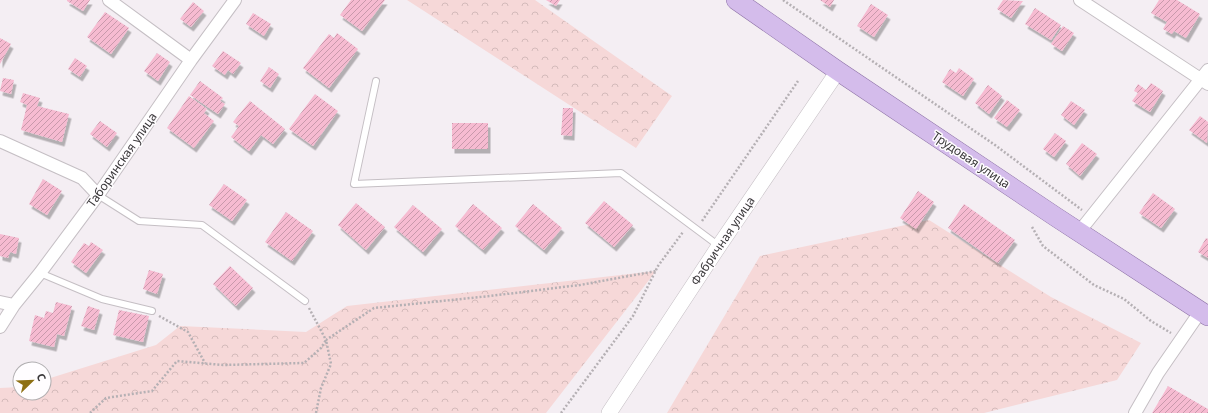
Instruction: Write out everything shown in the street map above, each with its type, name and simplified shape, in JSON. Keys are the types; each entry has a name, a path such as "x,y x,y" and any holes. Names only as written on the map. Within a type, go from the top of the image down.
{"main road":[{"name":"Трудовая улица","path":"736,0 838,71 1204,314"}],"street":[{"path":"109,0 191,60"},
{"name":"Таборинская улица","path":"0,327 14,305 40,273 98,195 191,60 235,0"},
{"path":"1079,232 1205,78 1080,0"},
{"name":"Фабричная улица","path":"609,413 719,246 838,71"},
{"path":"0,141 82,178 98,195"},
{"path":"0,302 14,305"},
{"path":"1135,413 1158,373 1182,338 1204,314"}],"lane":[{"path":"376,81 354,184 621,173 719,246"},
{"path":"98,195 139,221 202,225 305,301"},
{"path":"40,273 102,299 152,311"}],"path":[{"path":"783,0 995,145 1091,216"},
{"path":"561,413 633,316 658,266 692,218 700,223 798,81"},
{"path":"1032,227 1043,246 1094,285 1124,299 1151,321 1182,338"},
{"path":"90,413 106,398 152,391 177,361 223,365 304,363 321,348 326,340 374,308 580,285 656,271"},
{"path":"305,301 326,340 331,364 321,388 316,413"},
{"path":"152,311 164,320 188,332 205,363"}],"green space":[{"path":"407,0 535,0 672,96 636,148"},
{"path":"929,220 1051,297 1141,343 1117,380 984,413 667,413 760,256"},
{"path":"656,271 546,413 0,413 0,388 12,387 12,401 52,401 52,378 156,345 180,326 306,332 347,306"}],"building":[{"path":"67,0 90,0 83,11"},
{"path":"351,0 385,0 362,31 340,15"},
{"path":"546,0 560,0 556,6"},
{"path":"820,0 834,0 830,7"},
{"path":"1003,0 1023,1 1011,18 997,9"},
{"path":"1159,0 1177,0 1200,14 1186,38 1174,31 1172,34 1163,29 1167,22 1151,13"},
{"path":"193,2 204,11 191,27 180,19"},
{"path":"871,4 888,15 874,37 857,26"},
{"path":"1035,8 1061,25 1051,40 1025,24"},
{"path":"105,12 129,28 111,54 87,37"},
{"path":"253,13 271,24 264,36 246,24"},
{"path":"1063,26 1074,33 1062,51 1051,44"},
{"path":"337,33 358,49 329,88 303,68 329,34 334,38"},
{"path":"0,38 11,44 0,64"},
{"path":"223,51 241,63 233,74 228,70 225,75 212,66"},
{"path":"157,53 170,62 158,81 144,71"},
{"path":"75,58 87,66 80,77 68,69"},
{"path":"269,67 279,74 270,88 260,81"},
{"path":"959,68 974,79 963,96 942,82 950,69 956,73"},
{"path":"3,78 14,80 11,94 0,91"},
{"path":"200,81 223,98 220,101 225,104 218,114 190,95"},
{"path":"1151,83 1163,91 1150,112 1132,101 1138,93 1134,91 1138,84 1146,90"},
{"path":"988,85 1002,96 989,114 975,103"},
{"path":"23,93 40,98 37,106 69,114 62,142 21,130 27,105 20,102"},
{"path":"315,94 338,111 313,146 289,129"},
{"path":"189,96 207,109 204,113 214,121 194,148 167,128"},
{"path":"1007,100 1020,110 1007,127 994,118"},
{"path":"250,101 285,129 273,144 261,135 249,151 231,137 239,126 233,122"},
{"path":"1071,101 1085,110 1074,125 1061,115"},
{"path":"563,108 573,108 572,136 561,135"},
{"path":"1200,116 1208,122 1207,143 1189,130"},
{"path":"100,121 117,133 107,147 90,134"},
{"path":"452,123 488,123 488,149 452,149"},
{"path":"1055,133 1066,141 1054,157 1043,149"},
{"path":"1082,143 1097,154 1080,176 1066,164"},
{"path":"43,179 62,191 47,215 29,204"},
{"path":"224,184 247,200 232,221 209,205"},
{"path":"918,191 934,202 916,229 900,218"},
{"path":"1153,193 1175,209 1161,228 1139,213"},
{"path":"604,201 633,225 614,247 585,223"},
{"path":"356,203 385,227 366,250 338,225"},
{"path":"473,204 502,228 483,250 455,226"},
{"path":"533,204 562,228 544,250 515,226"},
{"path":"964,204 1015,240 998,263 948,228"},
{"path":"413,205 442,229 423,252 394,227"},
{"path":"286,212 313,231 292,261 265,242"},
{"path":"0,234 19,238 16,254 10,252 8,258 0,256"},
{"path":"1206,238 1208,239 1208,258 1198,252"},
{"path":"91,242 103,250 86,273 71,262 84,243 89,246"},
{"path":"230,266 253,288 236,306 213,284"},
{"path":"149,270 163,274 157,294 143,289"},
{"path":"56,302 72,306 64,336 57,334 54,347 29,341 35,315 44,318 46,311 53,313"},
{"path":"88,306 100,310 94,330 81,326"},
{"path":"119,310 149,316 143,342 113,335"},
{"path":"1168,386 1208,409 1208,413 1152,413"}]}
